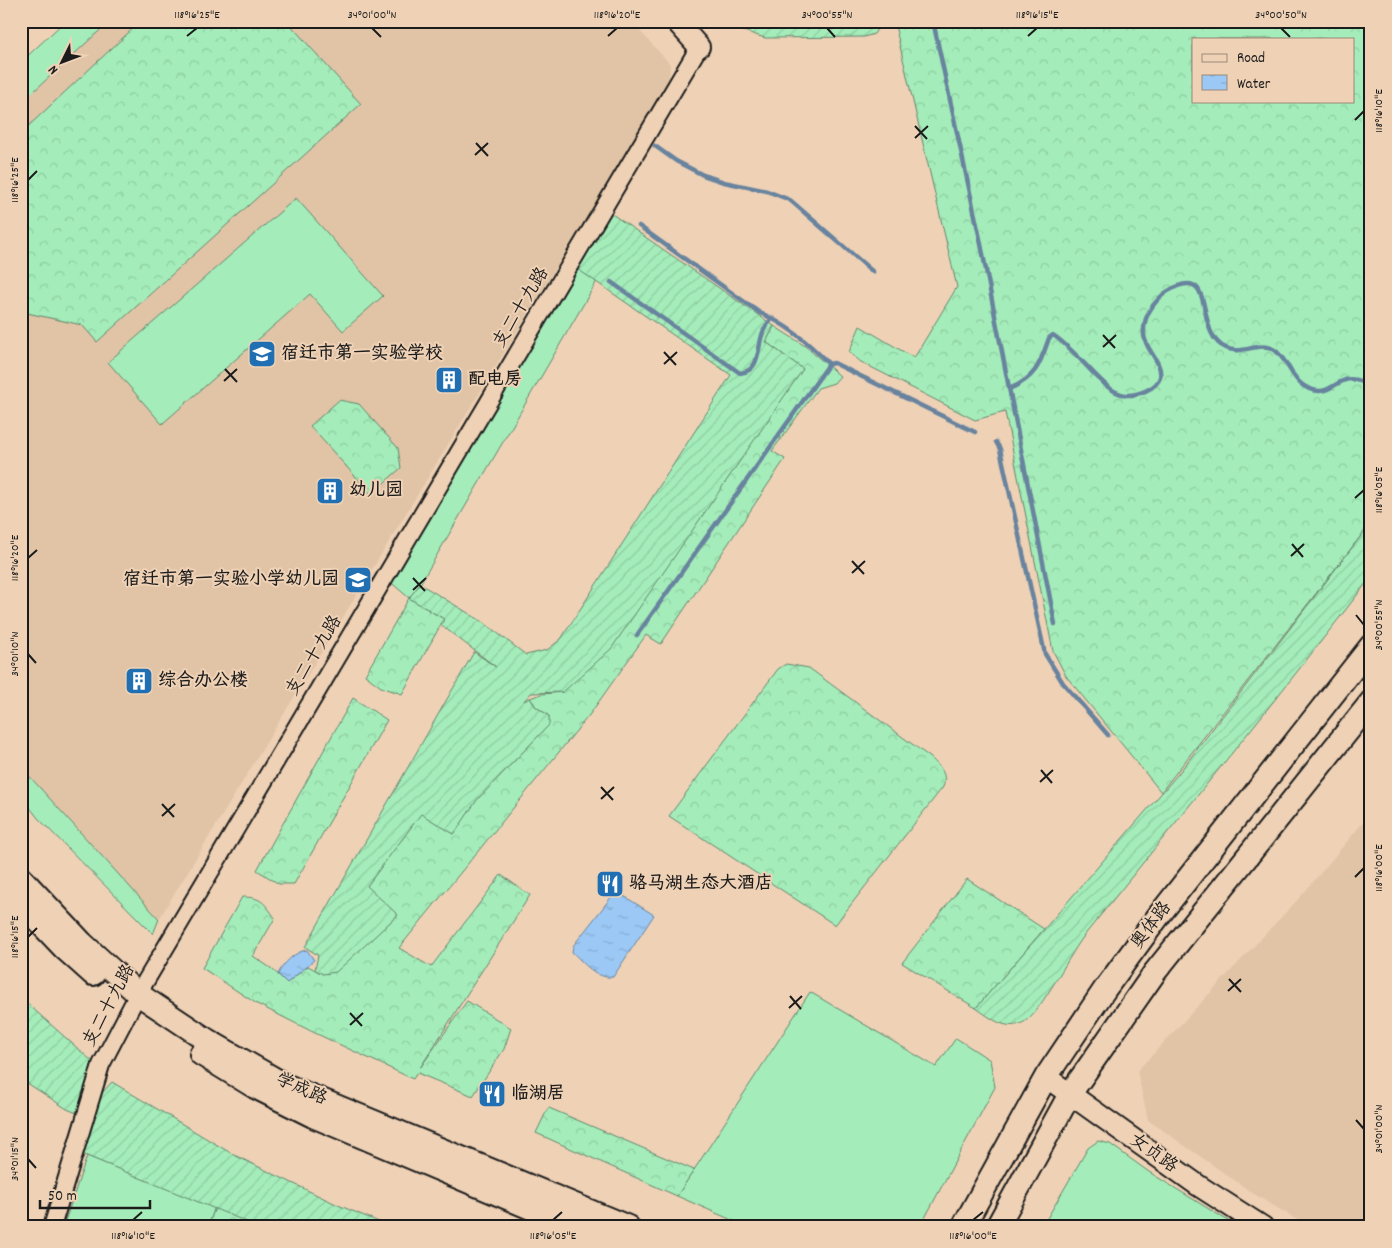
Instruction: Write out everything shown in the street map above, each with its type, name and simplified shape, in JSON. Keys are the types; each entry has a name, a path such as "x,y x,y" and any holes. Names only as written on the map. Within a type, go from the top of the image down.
{"main road":[{"name":"奥体路","path":"963,1227 1046,1077 1105,990 1160,914 1371,646"},
{"name":"奥体路","path":"997,1227 1070,1094 1155,972 1371,702"},
{"name":"学成路","path":"21,878 134,1001 285,1085 628,1227"},
{"name":"学成路","path":"21,903 64,948 134,1001 255,1087 313,1116 576,1227"}],"street":[{"path":"676,21 699,47"},
{"name":"支二十九路","path":"52,1227 101,1065 134,1001 699,47"},
{"name":"女贞路","path":"1046,1077 1199,1186 1263,1227"}],"shaded area":[{"name":"宿迁市第一实验学校","path":"110,21 631,21 670,64 669,82 159,919 21,767 21,103"},
{"path":"1371,813 1371,1227 1309,1227 1254,1194 1148,1120 1137,1071 1302,895"}],"green space":[{"path":"65,21 110,21 21,103 21,62"},
{"path":"141,21 287,21 361,104 97,342 82,325 27,313 21,307 21,133"},
{"path":"723,21 882,21 874,34 864,37 765,38 722,24"},
{"path":"894,21 1371,21 1371,523 1161,792 1066,676 1053,651 1005,412 975,420 861,362 849,352 860,326 914,358 957,287"},
{"path":"296,198 383,296 343,331 310,294 162,424 108,362"},
{"path":"609,212 774,326 766,342 803,369 611,649 563,692 531,693 524,701 530,698 535,706 549,716 549,725 477,800 454,834 421,814 367,886 398,915 336,972 323,974 315,970 318,955 305,947 474,652 496,667 441,625 444,619 409,598 420,584 483,622 526,655 547,650 561,639 731,375 576,268"},
{"path":"576,268 597,281 420,584 409,598 387,579"},
{"path":"774,326 805,346 840,376 834,383 818,388 772,451 785,459 661,644 646,635 590,714 399,948 431,967 501,875 530,895 420,1068 467,1001 511,1028 504,1049 473,1096 417,1073 413,1079 315,1033 257,1004 202,968 242,897 258,899 275,918 253,956 272,969 287,983 308,966 323,974 397,915 366,886 421,813 454,834 477,799 548,725 549,716 535,706 530,698 542,694 563,692 803,369 766,342"},
{"path":"339,400 359,404 398,448 401,468 371,494 310,426"},
{"path":"1371,523 1371,577 1266,711 1080,941 1048,994 1031,1016 1017,1025 1005,1025 976,1008 1178,774"},
{"path":"409,598 444,619 402,694 381,687 365,675"},
{"path":"786,664 809,668 931,758 944,774 943,787 835,925 669,816 778,669"},
{"path":"353,698 387,720 294,884 279,884 257,870"},
{"path":"21,767 159,919 153,934 38,818 21,796"},
{"path":"967,879 1044,929 976,1008 902,963"},
{"path":"810,992 936,1067 956,1038 990,1060 995,1087 920,1227 748,1227 677,1196"},
{"path":"21,998 94,1063 77,1113 67,1109 21,1079"},
{"path":"112,1082 234,1155 338,1205 391,1227 259,1227 82,1154 102,1093"},
{"path":"548,1108 694,1170 677,1196 536,1133"},
{"path":"1098,1141 1110,1144 1149,1172 1238,1227 1042,1227 1088,1148"},
{"path":"87,1156 215,1207 208,1227 63,1227"},
{"path":"215,1207 259,1227 208,1227"}],"water":[{"path":"616,891 654,915 613,977 607,977 596,973 572,952 573,946"},
{"path":"307,950 314,960 287,983 278,974 280,970 294,955"}],"waterway":[{"path":"933,21 980,239 1055,624"},
{"path":"655,146 676,161 703,175 724,182 767,191 790,200 873,272"},
{"path":"639,226 760,313 770,317 797,335 829,364"},
{"path":"611,282 740,373 752,368 755,363 763,332 772,318"},
{"path":"1009,389 1025,380 1036,369 1049,338 1053,335 1114,391 1130,395 1151,388 1158,381 1160,372 1157,361 1145,340 1144,327 1146,319 1153,305 1164,294 1178,286 1190,284 1197,288 1201,296 1210,330 1216,341 1226,348 1232,350 1258,347 1270,348 1276,351 1298,381 1310,389 1325,390 1340,382 1353,379 1371,387"},
{"path":"637,635 829,364 834,363 975,432"},
{"path":"996,442 1000,449 1045,654 1063,683 1108,735"}],"place":[{"name":"宿迁市第一实验学校","path":"262,354"},
{"name":"配电房","path":"449,380"},
{"name":"幼儿园","path":"330,491"},
{"name":"宿迁市第一实验小学幼儿园","path":"358,580"},
{"name":"综合办公楼","path":"139,681"},
{"name":"骆马湖生态大酒店","path":"610,884"},
{"name":"临湖居","path":"492,1094"}]}
